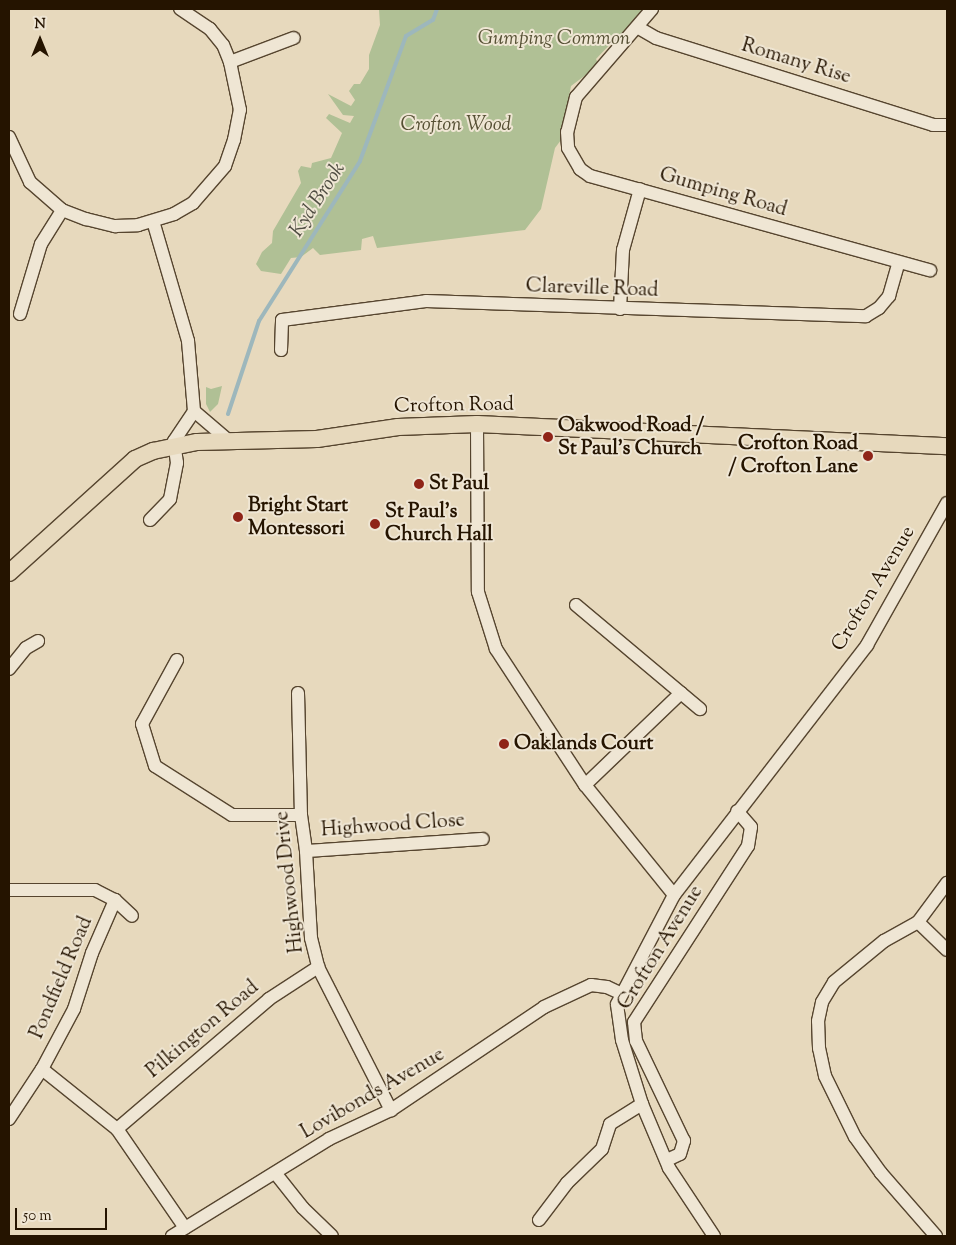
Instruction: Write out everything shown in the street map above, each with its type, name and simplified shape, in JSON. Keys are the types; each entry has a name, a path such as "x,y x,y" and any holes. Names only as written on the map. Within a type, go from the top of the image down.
{"main road":[{"name":"Crofton Road","path":"9,573 135,460 174,446 228,440 317,439 398,426 477,424 947,446"}],"street":[{"path":"9,138 30,182 62,210 115,226 153,221 193,203 224,166 234,140 240,110 230,62 223,46 210,29 180,9"},
{"path":"638,27 652,9"},
{"name":"Gumping Road","path":"638,27 576,98 567,132 574,160 590,176 930,270"},
{"name":"Romany Rise","path":"638,27 656,38 933,125 947,125"},
{"path":"230,62 294,38"},
{"path":"620,309 623,250 640,189"},
{"path":"20,314 41,244 62,210"},
{"path":"150,520 170,499 177,463 174,446 175,437 194,411 188,340 153,221"},
{"name":"Clareville Road","path":"281,350 282,320 426,301 866,316 879,308 889,296 899,262"},
{"path":"194,411 228,440"},
{"path":"477,424 478,592 496,649 584,785 674,895"},
{"name":"Crofton Avenue","path":"714,1236 667,1160 642,1104 618,1023 617,1004 620,993 674,895 867,645 947,503"},
{"path":"576,605 700,708"},
{"path":"9,669 26,648 38,640"},
{"path":"177,660 142,724 155,766 232,815 300,815"},
{"name":"Highwood Drive","path":"298,693 300,815 306,851 310,938 318,967 391,1110"},
{"path":"584,785 681,693"},
{"name":"Crofton Avenue","path":"667,1160 680,1154 684,1141 636,1041 634,1022 748,846 751,827 737,811"},
{"name":"Highwood Close","path":"306,851 483,839"},
{"path":"936,1236 881,1173 855,1137 825,1076 819,1048 818,1021 822,1002 834,982 884,941 918,922 947,883"},
{"path":"9,890 95,890 115,900 132,916"},
{"name":"Pondfield Road","path":"9,1119 42,1069 74,1008 92,953 115,900"},
{"path":"918,922 947,950"},
{"name":"Pilkington Road","path":"117,1128 269,999 318,967"},
{"name":"Lovibonds Avenue","path":"172,1236 329,1140 391,1110 544,1008 578,989 591,985 607,987 620,993"},
{"path":"42,1069 117,1128 185,1228"},
{"path":"539,1220 566,1183 602,1149 610,1124 642,1104"},
{"path":"276,1174 303,1208 332,1236"}],"green space":[{"name":"Crofton Wood","path":"379,9 646,9 634,25 629,25 624,36 617,37 596,59 598,63 595,68 571,86 561,140 555,148 541,209 525,230 377,248 373,236 362,239 361,250 320,255 313,248 301,257 291,258 281,274 261,271 256,264 262,252 272,243 273,231 301,183 298,171 301,166 311,168 312,163 331,158 342,133 326,118 329,114 350,123 354,116 343,115 328,94 351,106 355,100 349,91 354,84 360,84 369,69 369,55 380,25"},
{"path":"222,386 218,404 210,412 206,404 206,387 211,389"}],"waterway":[{"name":"Kyd Brook","path":"228,414 259,321 360,161 406,36 433,20 437,9"}],"place":[{"name":"Oakwood Road / St Paul's Church","path":"548,437"},
{"name":"Crofton Road / Crofton Lane","path":"868,456"},
{"name":"St Paul","path":"419,484"},
{"name":"Bright Start Montessori","path":"238,517"},
{"name":"St Paul's Church Hall","path":"375,524"},
{"name":"Oaklands Court","path":"504,744"}],"park label":[{"name":"Gumping Common","path":"554,39"}]}
